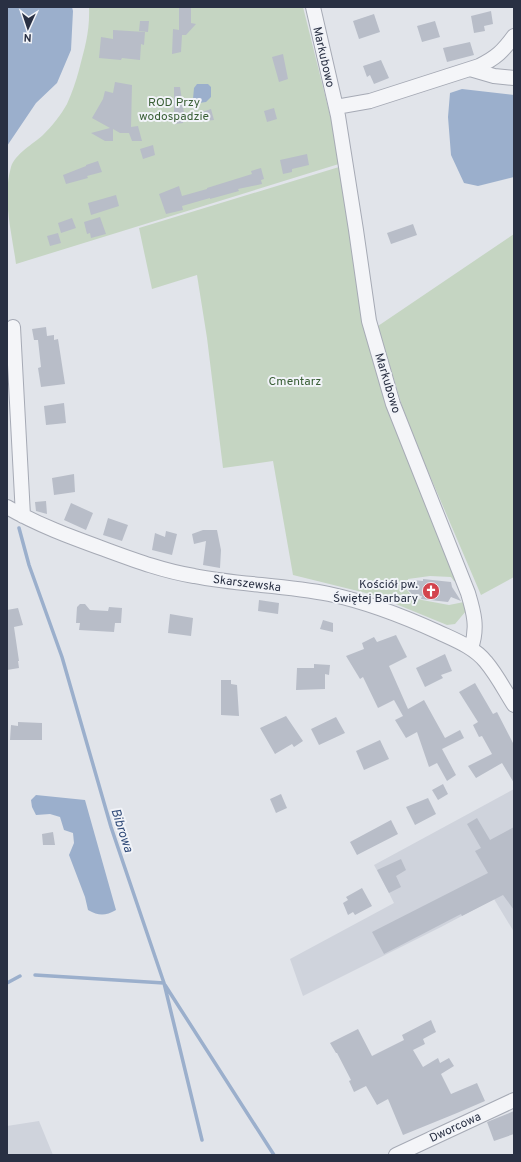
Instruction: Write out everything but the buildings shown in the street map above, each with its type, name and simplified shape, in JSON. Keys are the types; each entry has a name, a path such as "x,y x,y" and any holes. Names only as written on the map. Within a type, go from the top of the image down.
{"street":[{"name":"Markubowo","path":"313,7 336,107 369,321 393,404 474,611 476,629 475,638 471,648"},
{"path":"336,107 370,101 470,69 491,60 503,50 514,36"},
{"path":"470,69 494,76 514,78"},
{"path":"13,327 23,516"},
{"name":"Skarszewska","path":"7,507 23,516 70,537 166,570 220,580 307,590 351,599 410,619 471,648 486,661 514,705"},
{"name":"Dworcowa","path":"396,1155 514,1100"}],"shaded area":[{"path":"514,789 514,932 494,899 303,996 290,959 394,903 374,865"},
{"path":"39,1121 53,1155 7,1155 7,1126"}],"green space":[{"name":"ROD Przy wodospadzie","path":"89,7 303,7 342,163 16,264 10,228 7,191 11,167 13,162 20,154 50,128 67,104 77,78 85,46 89,24"},
{"name":"Cmentarz","path":"339,167 394,422 414,477 459,583 454,581 451,577 430,576 408,579 407,590 413,597 422,600 449,605 464,602 466,611 455,624 447,625 374,595 293,575 273,461 223,468 207,338 197,275 152,289 139,228"},
{"path":"514,234 514,577 481,595 424,462 402,406 378,326"}],"water":[{"path":"7,7 72,7 73,11 71,50 57,83 36,103 7,146"},
{"path":"197,84 208,84 211,87 211,97 206,102 199,103 193,99 194,88"},
{"path":"462,89 514,95 514,177 478,186 464,183 451,155 448,117 450,93"},
{"path":"36,795 85,800 116,910 102,914 88,910 85,897 69,855 74,843 73,833 64,830 60,817 50,814 36,815 32,807 31,800"}],"waterway":[{"name":"Bibrowa","path":"19,528 29,565 62,657 111,827 164,983 202,1140"},
{"path":"35,975 164,983"},
{"path":"7,983 20,976"},
{"path":"165,985 274,1155"}],"place":[{"name":"Kościół pw. Świętej Barbary","path":"431,591"}]}
